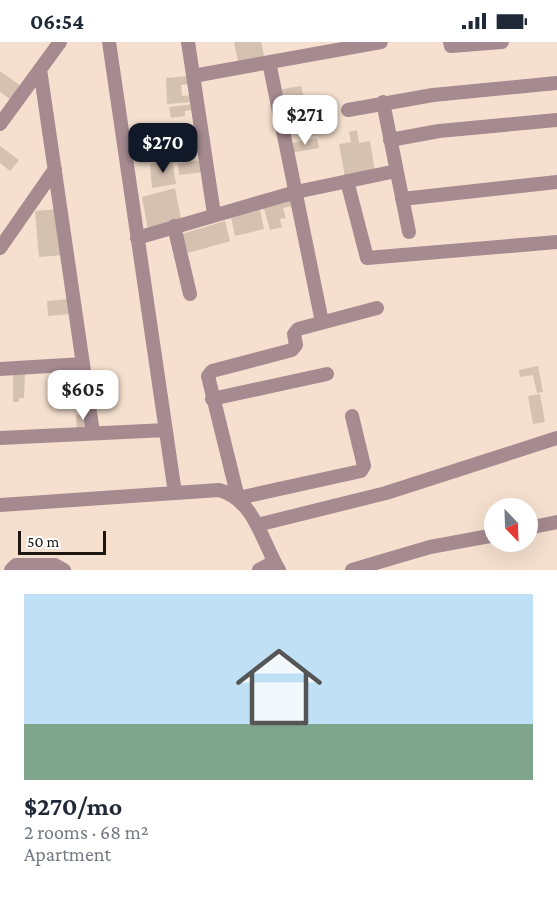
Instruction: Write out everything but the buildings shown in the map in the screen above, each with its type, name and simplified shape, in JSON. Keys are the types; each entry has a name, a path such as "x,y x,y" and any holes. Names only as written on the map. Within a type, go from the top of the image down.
{"street":[{"path":"0,124 60,42"},
{"path":"109,42 176,493"},
{"path":"188,42 214,214"},
{"path":"193,76 381,42"},
{"path":"450,42 451,46 502,42"},
{"path":"269,62 322,322"},
{"path":"40,69 93,433"},
{"path":"348,110 433,95 557,83"},
{"path":"383,102 409,232"},
{"path":"390,140 439,131 557,120"},
{"path":"0,248 55,169"},
{"path":"137,238 296,192 396,171"},
{"path":"347,181 367,258 557,242"},
{"path":"402,199 557,182"},
{"path":"174,226 190,294"},
{"path":"259,570 277,566 252,515 238,498 213,399 209,373 292,350 296,345 295,331 377,308"},
{"path":"0,369 83,364"},
{"path":"213,399 327,374"},
{"path":"0,505 219,490 238,498 361,471 364,466 352,416"},
{"path":"0,438 166,430"},
{"path":"256,525 386,493 557,438"},
{"path":"538,526 557,522"},
{"path":"351,570 430,547 484,537"},
{"path":"11,570 16,565 55,565 64,570"}]}
